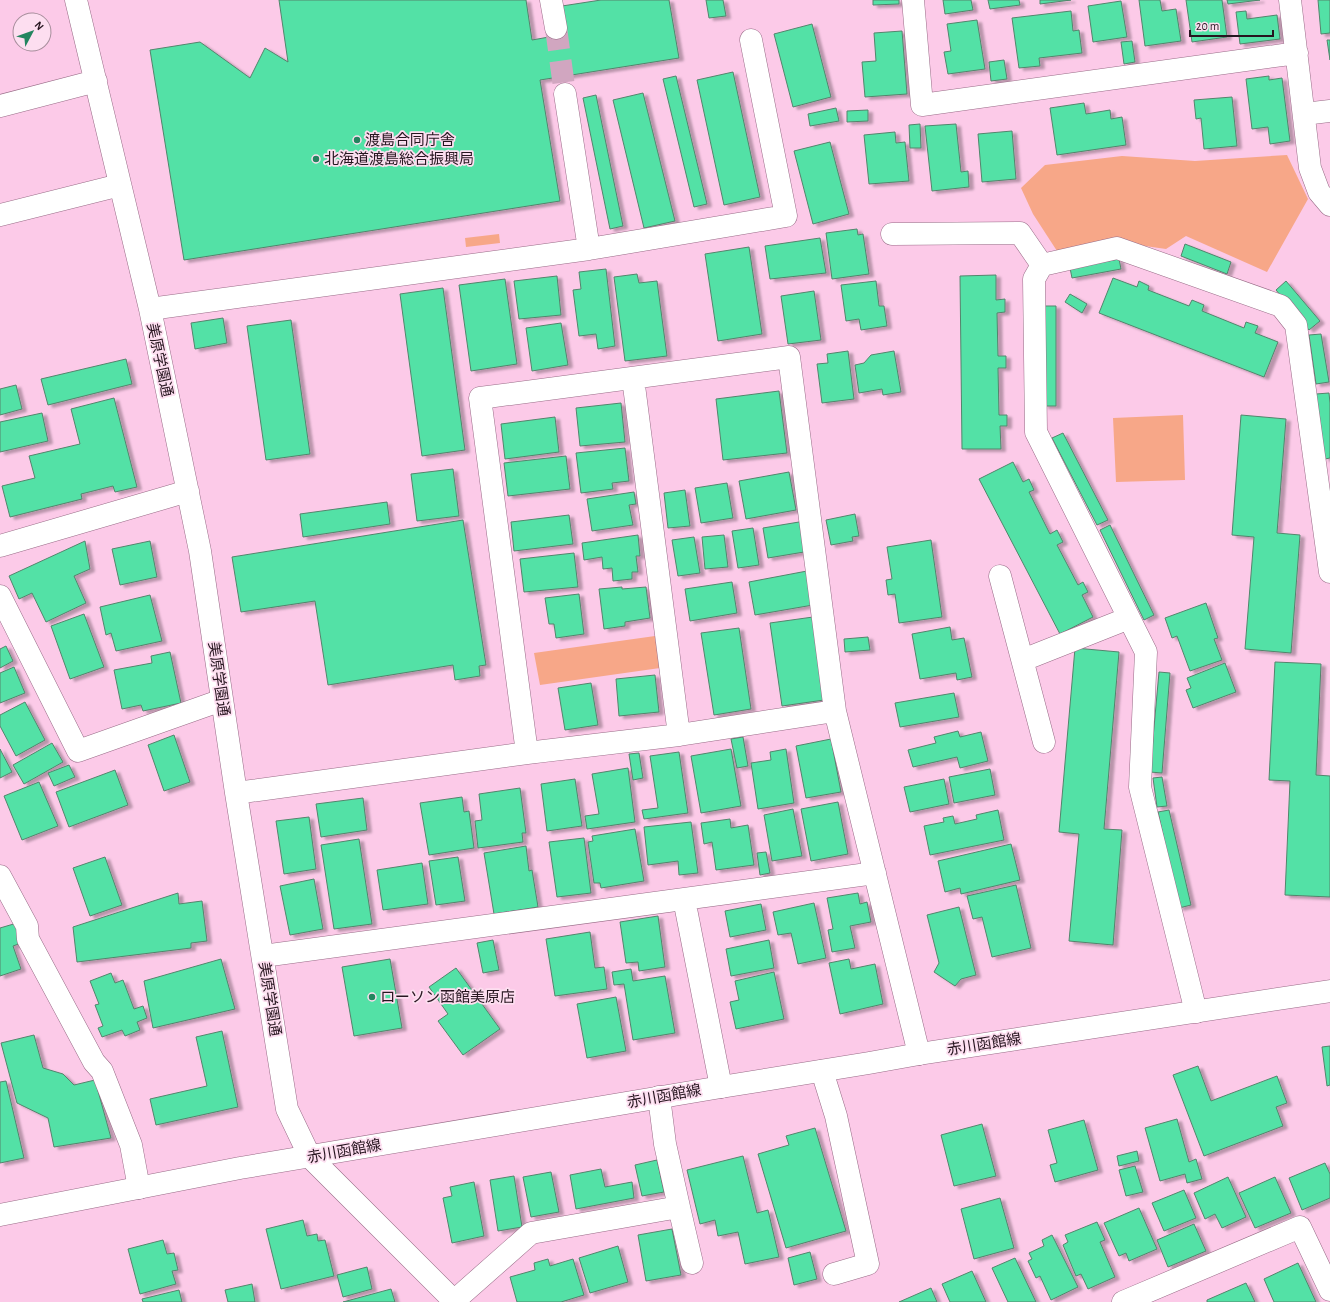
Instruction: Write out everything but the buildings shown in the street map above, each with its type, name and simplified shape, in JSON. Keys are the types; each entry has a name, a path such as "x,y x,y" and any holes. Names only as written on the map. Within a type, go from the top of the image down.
{"street":[{"name":"美原学園通","path":"76,0 150,309 200,551 236,793 288,1109 310,1157 455,1302"},
{"path":"551,0 556,28"},
{"path":"912,0 922,105 1297,53"},
{"path":"1290,0 1310,168 1319,192 1330,205"},
{"path":"150,309 589,249 786,216 751,40"},
{"path":"0,106 96,81"},
{"path":"565,94 589,249"},
{"path":"1304,114 1330,111"},
{"path":"0,215 120,185"},
{"path":"892,234 1020,233 1042,266"},
{"path":"1196,1012 1140,787 1146,652 1036,432 1034,279 1042,266 1117,248 1281,306 1296,325 1330,572"},
{"path":"526,753 480,398 789,358 835,711 919,1054"},
{"path":"633,378 679,735"},
{"path":"1,541 188,491"},
{"path":"1000,576 1044,742"},
{"path":"0,596 78,751 222,700"},
{"path":"1023,660 1129,618"},
{"path":"236,793 526,753 679,735 835,711"},
{"path":"263,956 875,873"},
{"path":"0,876 27,926 28,939 94,1062 102,1071 130,1145 139,1188"},
{"path":"684,898 721,1087"},
{"name":"赤川函館線","path":"0,1215 240,1168 437,1134 919,1054 1330,991"},
{"path":"822,1071 836,1116 868,1264 834,1274"},
{"path":"659,1097 665,1144 692,1263"},
{"path":"455,1302 531,1233 679,1207"},
{"path":"1123,1302 1300,1227 1330,1290"}],"shaded area":[{"path":"1287,155 1308,199 1267,272 1186,236 1166,249 1117,242 1057,251 1033,214 1021,188 1045,165 1122,156 1195,161"},
{"path":"499,234 500,243 466,247 465,238"},
{"path":"1183,415 1185,480 1116,482 1113,418"},
{"path":"655,636 660,668 540,685 534,653"}],"tunnel":[{"path":"556,28 565,94"}],"place":[{"name":"渡島合同庁舎","path":"357,140"},
{"name":"北海道渡島総合振興局","path":"316,159"},
{"name":"ローソン函館美原店","path":"372,997"}]}
